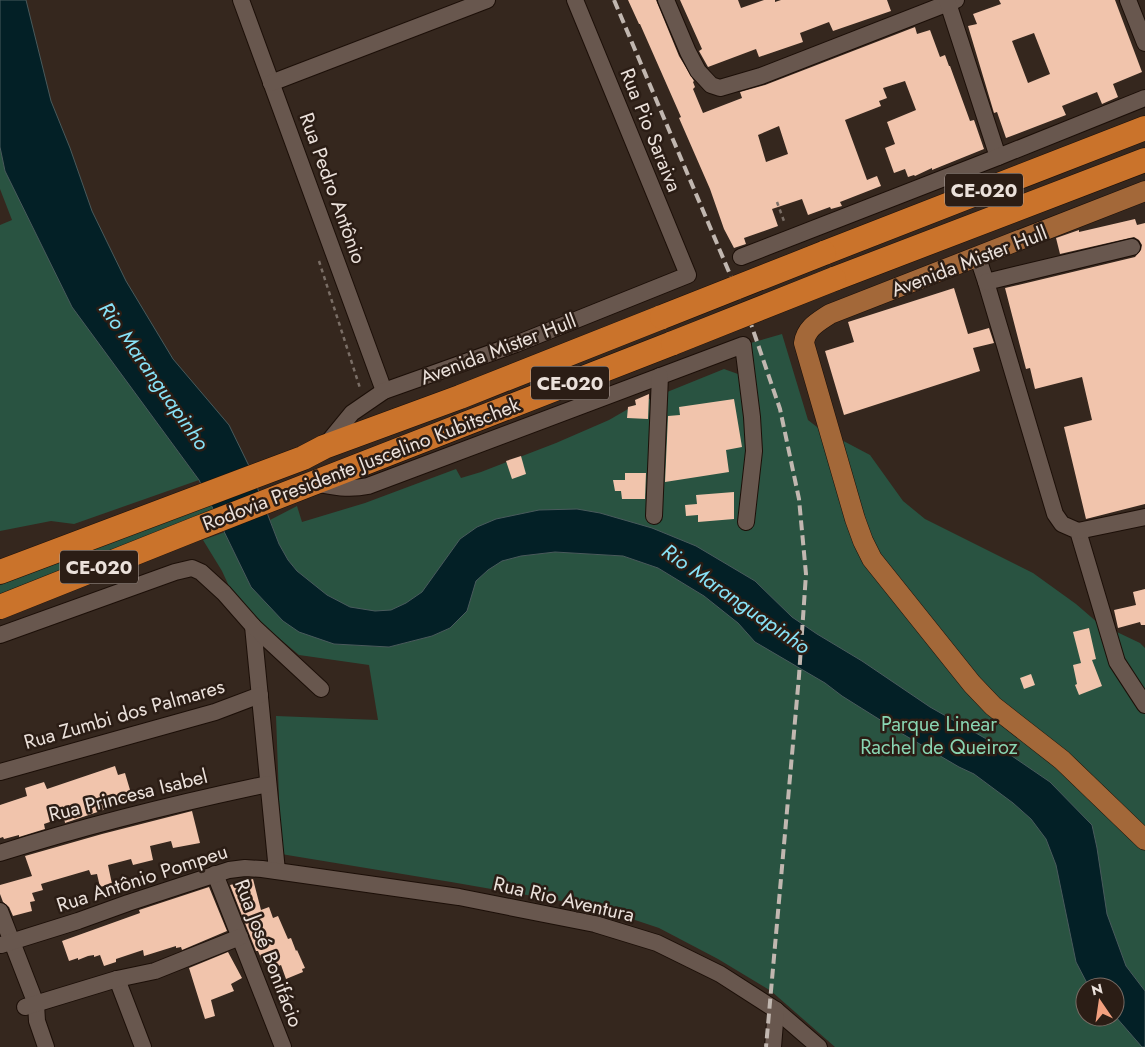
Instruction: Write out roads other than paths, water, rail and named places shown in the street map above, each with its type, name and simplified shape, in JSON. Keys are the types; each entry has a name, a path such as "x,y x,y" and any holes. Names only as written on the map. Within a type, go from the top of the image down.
{"highway":[{"name":"Rodovia Presidente Juscelino Kubitschek","path":"0,572 460,397 824,252 1145,128"},
{"name":"Avenida Mister Hull","path":"834,279 1145,160"},
{"name":"Rodovia Presidente Juscelino Kubitschek","path":"0,607 834,279"},
{"path":"0,559 58,549"}],"main road":[{"name":"Avenida Mister Hull","path":"1145,192 830,314 811,328 805,335 804,343 855,519 872,559 972,684 993,706 1062,760 1145,840"}],"street":[{"name":"Rua Pedro Antônio","path":"242,0 384,391"},
{"path":"271,83 487,0"},
{"name":"Rua Pio Saraiva","path":"575,0 688,275"},
{"path":"666,0 698,71 711,85 720,88 761,76 950,1 998,157"},
{"path":"1129,1 1145,43"},
{"path":"741,257 1145,98"},
{"path":"986,282 1132,247"},
{"path":"978,258 1055,514 1062,524 1078,531 1145,517"},
{"name":"Avenida Mister Hull","path":"313,452 352,413 384,391 516,344 688,275"},
{"path":"310,484 355,489 368,486 743,345 752,416 754,451 746,522"},
{"path":"654,516 660,376"},
{"path":"1078,531 1117,662 1145,704"},
{"path":"0,635 175,572 192,568 201,572 210,580 253,626 321,689"},
{"name":"Rua José Bonifácio","path":"253,626 277,871"},
{"name":"Rua Zumbi dos Palmares","path":"0,772 215,712 260,695"},
{"name":"Rua Princesa Isabel","path":"0,852 50,836 268,784"},
{"name":"Rua Antônio Pompeu","path":"4,943 78,922 128,903 229,870 245,868 298,874"},
{"name":"Rua José Bonifácio","path":"215,874 283,1047"},
{"name":"Rua Rio Aventura","path":"298,874 459,897 595,924 657,943 720,974 776,1010 819,1047"},
{"path":"0,911 4,943 31,1005 46,1047"},
{"path":"31,1005 175,964 240,937"},
{"path":"117,980 143,1047"},
{"path":"772,1047 776,1010"}],"water":[{"name":"Rio Maranguapinho","path":"0,0 26,0 51,101 92,211 126,281 173,359 229,425 249,466 279,544 288,560 297,571 327,595 350,607 375,611 391,610 422,592 460,539 477,527 496,519 539,510 577,509 600,513 652,528 696,546 755,581 792,617 817,634 862,661 930,707 990,741 1050,782 1092,825 1107,914 1126,966 1145,991 1145,1047 1142,1047 1125,1027 1125,977 1084,977 1076,962 1056,865 1046,839 1031,819 974,774 901,733 842,696 825,683 755,642 738,623 704,596 658,568 623,556 555,552 521,556 502,561 476,581 467,611 450,628 432,636 389,647 334,644 299,632 283,621 251,587 199,480 72,307 5,171 0,147"}],"railway":[{"path":"614,0 751,324 780,409 799,499 806,574 799,676 766,1047"}],"park label":[{"name":"Parque Linear Rachel de Queiroz","path":"939,736"}]}
